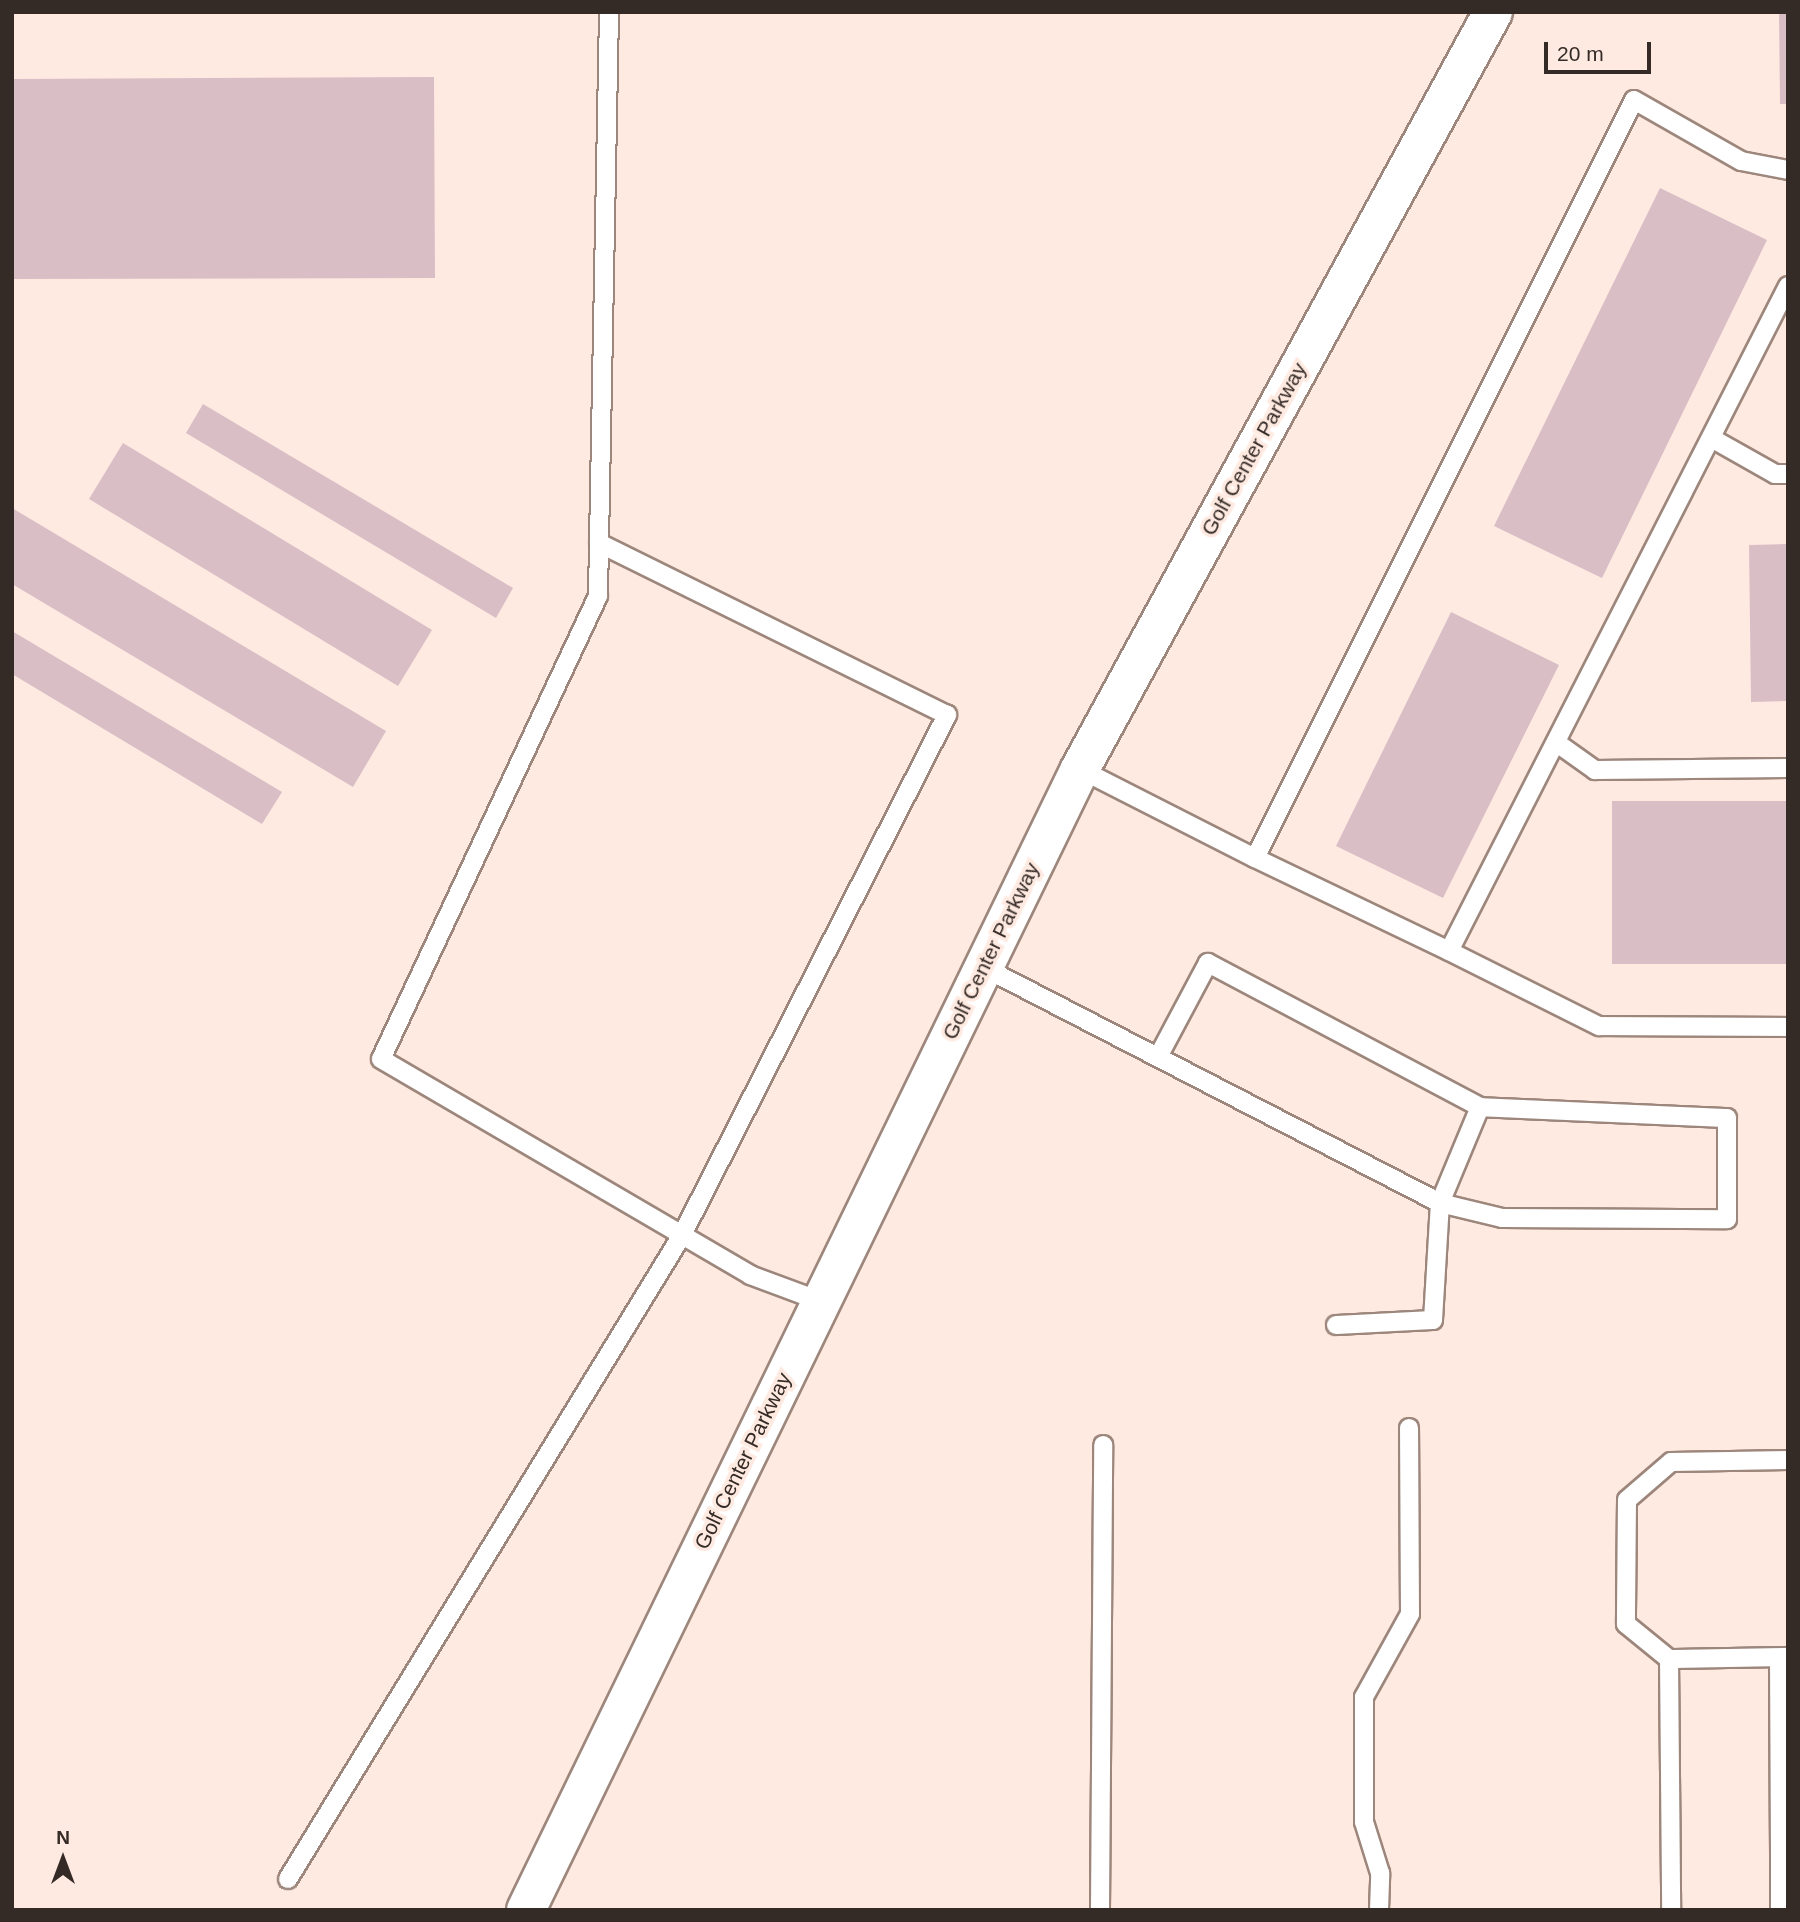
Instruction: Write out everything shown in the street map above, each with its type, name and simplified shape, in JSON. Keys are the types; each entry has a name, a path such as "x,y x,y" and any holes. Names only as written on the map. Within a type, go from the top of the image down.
{"main road":[{"name":"Golf Center Parkway","path":"526,1910 1080,769 1493,12"}],"lane":[{"path":"609,12 598,596 380,1059 750,1275 820,1301"},
{"path":"1255,858 1634,100 1741,161 1788,170"},
{"path":"1450,951 1713,439 1788,286"},
{"path":"1713,439 1775,474 1788,474"},
{"path":"288,1879 682,1235 947,715 599,543"},
{"path":"1557,743 1595,770 1788,768"},
{"path":"1080,769 1599,1026 1788,1027"},
{"path":"983,967 1440,1203 1502,1218 1727,1219 1727,1118 1480,1107 1208,963 1158,1057"},
{"path":"1336,1325 1433,1320 1440,1203 1480,1107"},
{"path":"1380,1910 1380,1873 1364,1822 1364,1697 1410,1614 1409,1428"},
{"path":"1100,1910 1103,1445"},
{"path":"1780,1910 1784,1851 1784,1659 1669,1659 1626,1624 1627,1500 1671,1462 1788,1460"},
{"path":"1669,1659 1671,1910"}],"building":[{"path":"1779,12 1788,12 1788,104 1780,104"},
{"path":"434,77 435,278 12,279 12,79"},
{"path":"1660,188 1767,240 1602,578 1494,526"},
{"path":"203,404 513,588 496,618 186,433"},
{"path":"123,443 432,630 398,686 89,499"},
{"path":"12,508 386,731 353,787 12,584"},
{"path":"1788,544 1788,701 1751,702 1749,545"},
{"path":"1451,612 1559,665 1443,898 1336,846"},
{"path":"12,631 282,792 262,824 12,674"},
{"path":"1612,801 1788,801 1788,964 1612,964"}]}
